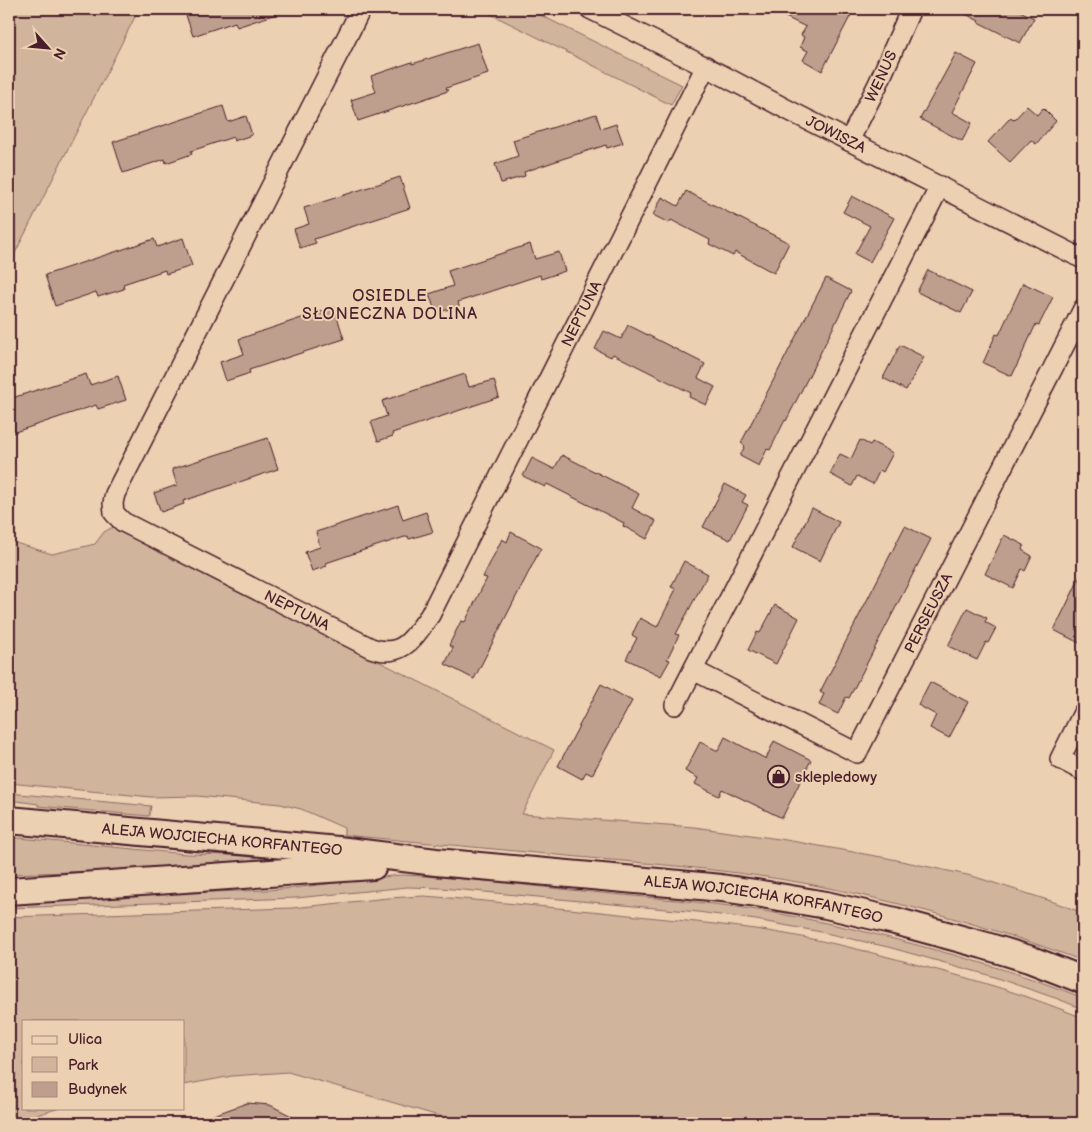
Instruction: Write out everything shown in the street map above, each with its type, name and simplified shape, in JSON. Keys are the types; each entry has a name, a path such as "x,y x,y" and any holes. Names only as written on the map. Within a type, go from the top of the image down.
{"main road":[{"name":"ALEJA WOJCIECHA KORFANTEGO","path":"16,819 338,850 436,862 712,887 818,904 895,921 1028,959 1083,980"},
{"name":"ALEJA WOJCIECHA KORFANTEGO","path":"9,891 436,862"}],"street":[{"name":"NEPTUNA","path":"361,9 115,494 113,503 114,513 123,522 371,648 381,651 392,652 404,647 430,615 706,66"},
{"name":"JOWISZA","path":"590,9 706,66 1083,259"},
{"name":"WENUS","path":"850,141 878,84 907,10"},
{"path":"675,705 940,186"},
{"name":"PERSEUSZA","path":"693,670 857,753 1083,309"},
{"path":"1083,713 1060,759 1083,771"}],"green space":[{"path":"9,9 139,9 9,265"},
{"path":"480,9 528,9 682,85 671,105"},
{"path":"113,527 554,750 522,814 694,827 786,840 887,858 972,876 1083,913 1083,961 1015,937 945,916 803,883 676,866 344,835 344,828 301,809 280,804 197,796 151,797 9,783 9,541 52,554 95,544 104,532"},
{"path":"9,793 151,806 149,816 38,806 38,804 9,800"},
{"path":"9,837 186,854 338,857 338,863 9,874"},
{"path":"400,875 468,879 692,902 798,917 897,940 1022,976 1083,998 1083,1009 988,975 888,947 816,931 698,912 442,888 407,887 296,898 9,908 9,899 268,890"},
{"path":"424,896 468,899 717,924 776,932 877,954 1002,988 1083,1018 1083,1123 463,1123 288,1072 232,1076 185,1085 185,1020 22,1020 22,1110 53,1110 9,1123 9,917 292,908"}],"building":[{"path":"184,9 281,9 282,12 237,27 235,22 193,36"},
{"path":"769,9 854,9 822,71 803,60 808,51 800,47 804,37 801,35 806,27"},
{"path":"956,9 1016,9 1034,18 1020,43"},
{"path":"478,43 488,74 446,88 448,91 358,121 351,100 376,92 371,76"},
{"path":"956,53 977,64 952,112 972,123 962,141 920,119"},
{"path":"223,106 228,122 246,116 252,135 234,141 233,137 191,151 192,154 166,163 165,159 123,173 113,142"},
{"path":"1027,106 1037,115 1043,108 1056,121 1036,144 1031,140 1010,162 988,142 1011,117 1014,120"},
{"path":"596,114 601,129 616,124 623,143 607,148 606,145 565,158 524,172 525,176 501,183 495,164 518,156 513,140"},
{"path":"400,177 410,208 314,239 316,243 300,248 294,229 309,224 304,208"},
{"path":"686,191 789,243 774,273 735,252 733,256 709,244 710,240 671,220 669,223 653,215 662,197 678,206"},
{"path":"852,196 894,218 870,262 855,254 870,226 843,212"},
{"path":"183,238 192,266 166,274 165,270 123,284 124,289 98,297 96,292 55,306 45,275 154,239 157,247"},
{"path":"530,244 535,259 559,252 565,271 541,279 540,275 458,302 459,306 436,313 429,294 453,286 448,271"},
{"path":"928,270 972,292 961,313 917,292"},
{"path":"826,278 851,291 786,421 770,450 767,449 759,466 740,456 745,446 741,443"},
{"path":"1023,283 1053,297 1039,325 1036,324 1012,376 983,363 996,334 999,335"},
{"path":"334,307 344,339 249,370 250,373 226,381 220,362 244,354 239,339"},
{"path":"628,325 705,364 698,378 715,387 706,405 689,397 691,393 613,354 611,357 595,349 604,331 621,339"},
{"path":"900,345 924,357 906,390 883,378"},
{"path":"86,374 90,385 118,376 126,400 98,409 96,405 9,434 9,399"},
{"path":"465,374 469,387 494,380 499,397 392,433 393,436 378,441 371,422 387,416 382,401"},
{"path":"268,438 278,469 183,501 184,504 161,512 154,493 177,485 172,469"},
{"path":"860,440 870,445 872,442 893,453 883,472 880,470 873,484 857,476 852,486 830,474 840,454 851,459"},
{"path":"562,455 639,494 632,508 656,521 647,539 623,526 624,523 547,484 545,487 523,476 532,458 554,469"},
{"path":"725,484 746,495 742,502 748,505 730,540 703,527"},
{"path":"398,505 403,520 426,512 433,532 409,539 408,536 367,549 326,563 327,566 312,571 305,552 320,547 316,532"},
{"path":"812,508 839,522 820,561 793,547"},
{"path":"905,526 931,539 849,698 846,697 838,714 819,705 824,694 820,692"},
{"path":"511,532 541,548 474,679 445,664 453,648 449,645 461,621 465,622 487,578 483,577 502,539 507,542"},
{"path":"1004,535 1024,545 1022,550 1032,556 1025,571 1022,569 1013,588 985,574"},
{"path":"684,561 708,574 676,634 679,635 667,659 670,660 661,676 626,659 637,638 632,635 640,618 657,627 676,589 671,587"},
{"path":"1083,571 1083,645 1054,630"},
{"path":"775,605 799,618 776,664 748,650 757,632 760,633"},
{"path":"967,608 987,618 985,622 996,628 977,660 948,646"},
{"path":"930,682 968,702 949,738 930,728 936,715 918,705"},
{"path":"601,684 632,701 592,775 586,772 582,779 558,766"},
{"path":"725,737 766,759 774,741 811,760 782,818 722,789 719,796 695,784 698,778 685,771 700,742 718,751"},
{"path":"247,1103 270,1105 305,1123 197,1123 197,1121"}],"place":[{"name":"sklepledowy","path":"779,777"}],"district":[{"name":"OSIEDLE SŁONECZNA DOLINA","path":"390,305"}]}
